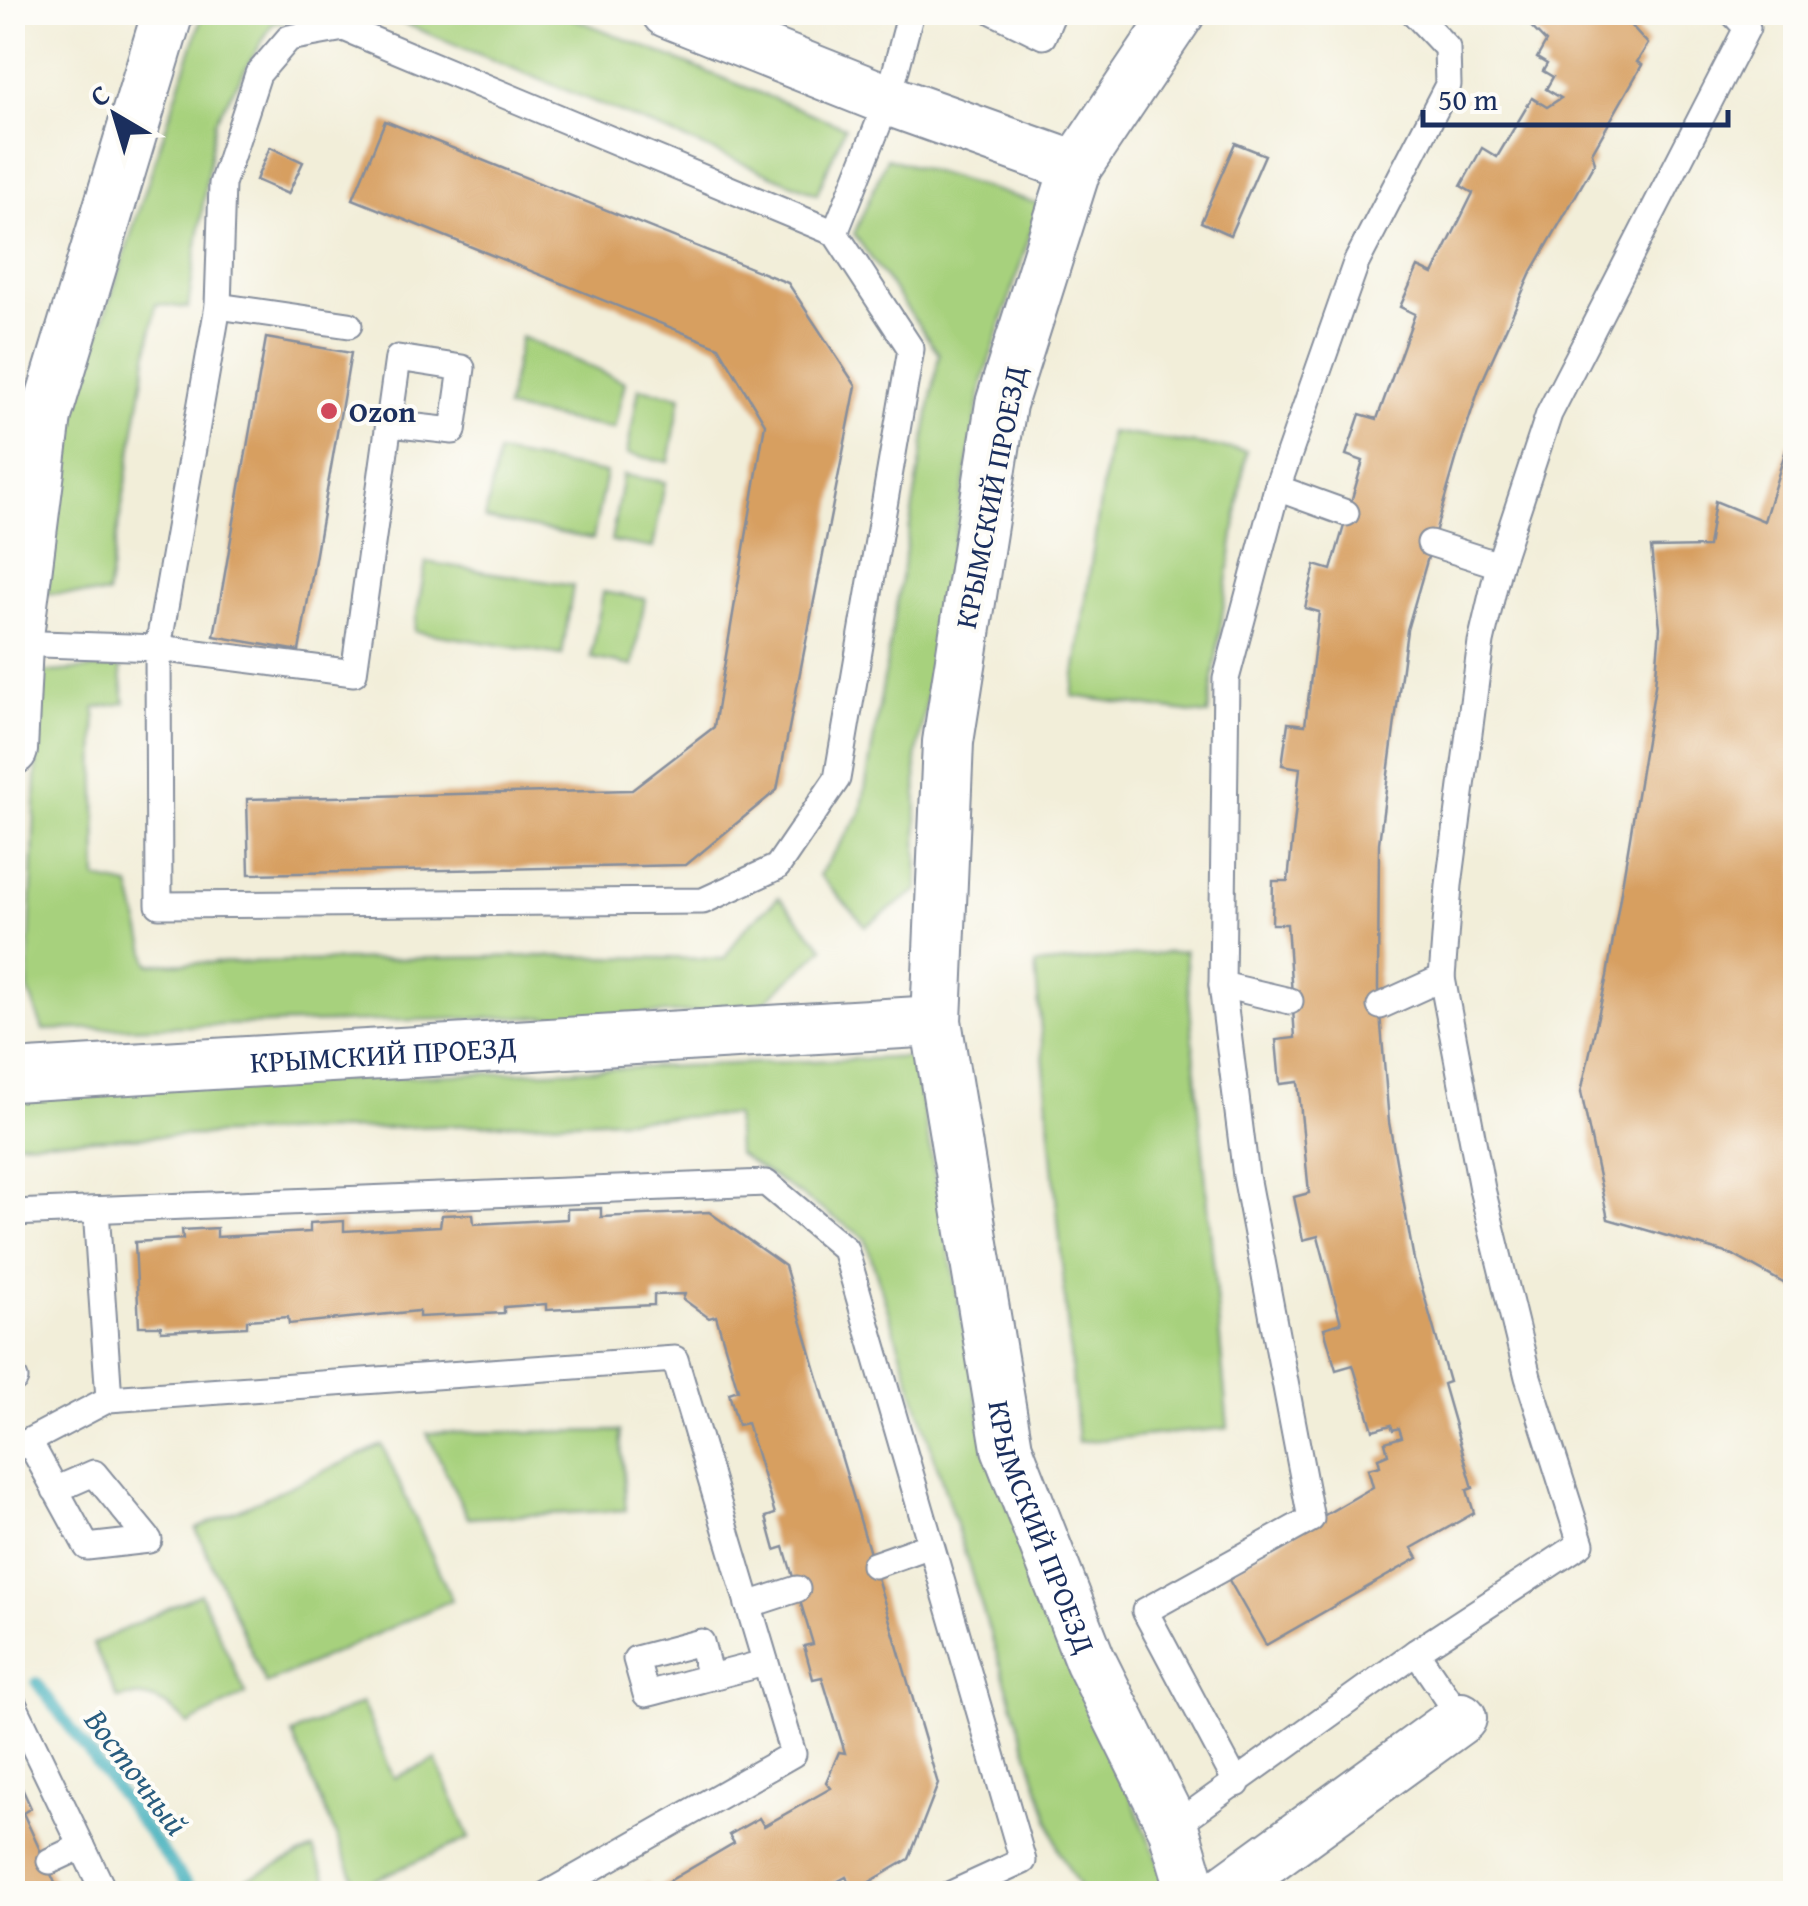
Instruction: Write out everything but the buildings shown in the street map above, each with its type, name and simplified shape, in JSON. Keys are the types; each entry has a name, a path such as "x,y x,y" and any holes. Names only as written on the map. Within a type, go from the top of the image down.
{"street":[{"path":"12,750 15,644 46,416 168,12"},
{"path":"667,12 888,100 1076,167"},
{"name":"КРЫМСКИЙ ПРОЕЗД","path":"1180,12 1076,167 1001,404 948,742 936,1021 1007,1448 1090,1660 1172,1827 1192,1894"},
{"name":"КРЫМСКИЙ ПРОЕЗД","path":"12,1076 936,1021"},
{"path":"1219,1894 1462,1718"}],"lane":[{"path":"835,233 888,100 911,12"},
{"path":"994,12 1043,36 1054,12"},
{"path":"1237,1784 1145,1611 1311,1519 1246,1176 1222,985 1226,679 1277,488 1356,262 1448,85 1447,48 1413,12"},
{"path":"1172,1827 1416,1652 1581,1544 1528,1377 1482,1189 1442,978 1464,762 1481,642 1500,565 1549,414 1747,28 1732,12"},
{"path":"344,28 835,233 912,349 837,780 777,867 703,901 159,905 158,648 218,306 222,184 258,74 289,38 344,28"},
{"path":"218,306 349,325"},
{"path":"15,644 158,648 354,673 390,424"},
{"path":"1277,488 1346,513"},
{"path":"1430,542 1500,565"},
{"path":"1380,1006 1442,978"},
{"path":"1222,985 1290,1001"},
{"path":"12,1213 766,1183 845,1248 928,1546 1023,1861 951,1894"},
{"path":"96,1210 109,1399"},
{"path":"55,1490 21,1447 109,1399 674,1359 793,1754 547,1894"},
{"path":"874,1566 928,1546"},
{"path":"748,1605 797,1589"},
{"path":"1416,1652 1462,1718"},
{"path":"710,1678 766,1663"},
{"path":"12,1701 105,1894"},
{"path":"50,1862 82,1846"}],"green space":[{"path":"203,13 338,13 273,23 215,121 188,308 156,304 107,595 46,593 68,428"},
{"path":"379,13 560,13 845,127 817,194"},
{"path":"887,158 1040,204 983,380 916,759 918,890 866,926 819,875 861,813 939,354 854,234"},
{"path":"521,337 625,382 614,429 506,409"},
{"path":"639,388 681,396 669,462 627,454"},
{"path":"1110,432 1246,451 1208,715 1072,696"},
{"path":"498,453 606,473 593,539 485,519"},
{"path":"623,475 665,482 653,548 611,541"},
{"path":"426,562 573,586 562,655 414,631"},
{"path":"603,592 645,599 633,666 591,658"},
{"path":"120,666 125,703 95,708 97,879 130,886 149,964 537,956 724,959 744,929 779,897 824,948 755,1011 43,1030 28,989 40,673"},
{"path":"1185,951 1228,1428 1078,1442 1035,965"},
{"path":"913,1057 988,1457 1172,1894 1083,1893 1059,1851 865,1238 737,1153 735,1115 13,1142 12,1092"},
{"path":"620,1431 626,1510 468,1518 427,1433"},
{"path":"382,1445 452,1600 266,1684 196,1529"},
{"path":"200,1593 246,1694 188,1725 157,1701 138,1697 118,1699 93,1644"},
{"path":"362,1703 394,1778 436,1760 470,1838 358,1887 292,1734"},
{"path":"313,1849 333,1893 237,1893 233,1885"}],"waterway":[{"name":"Восточный","path":"37,1683 194,1894"}],"place":[{"name":"Ozon","path":"329,411"}]}
